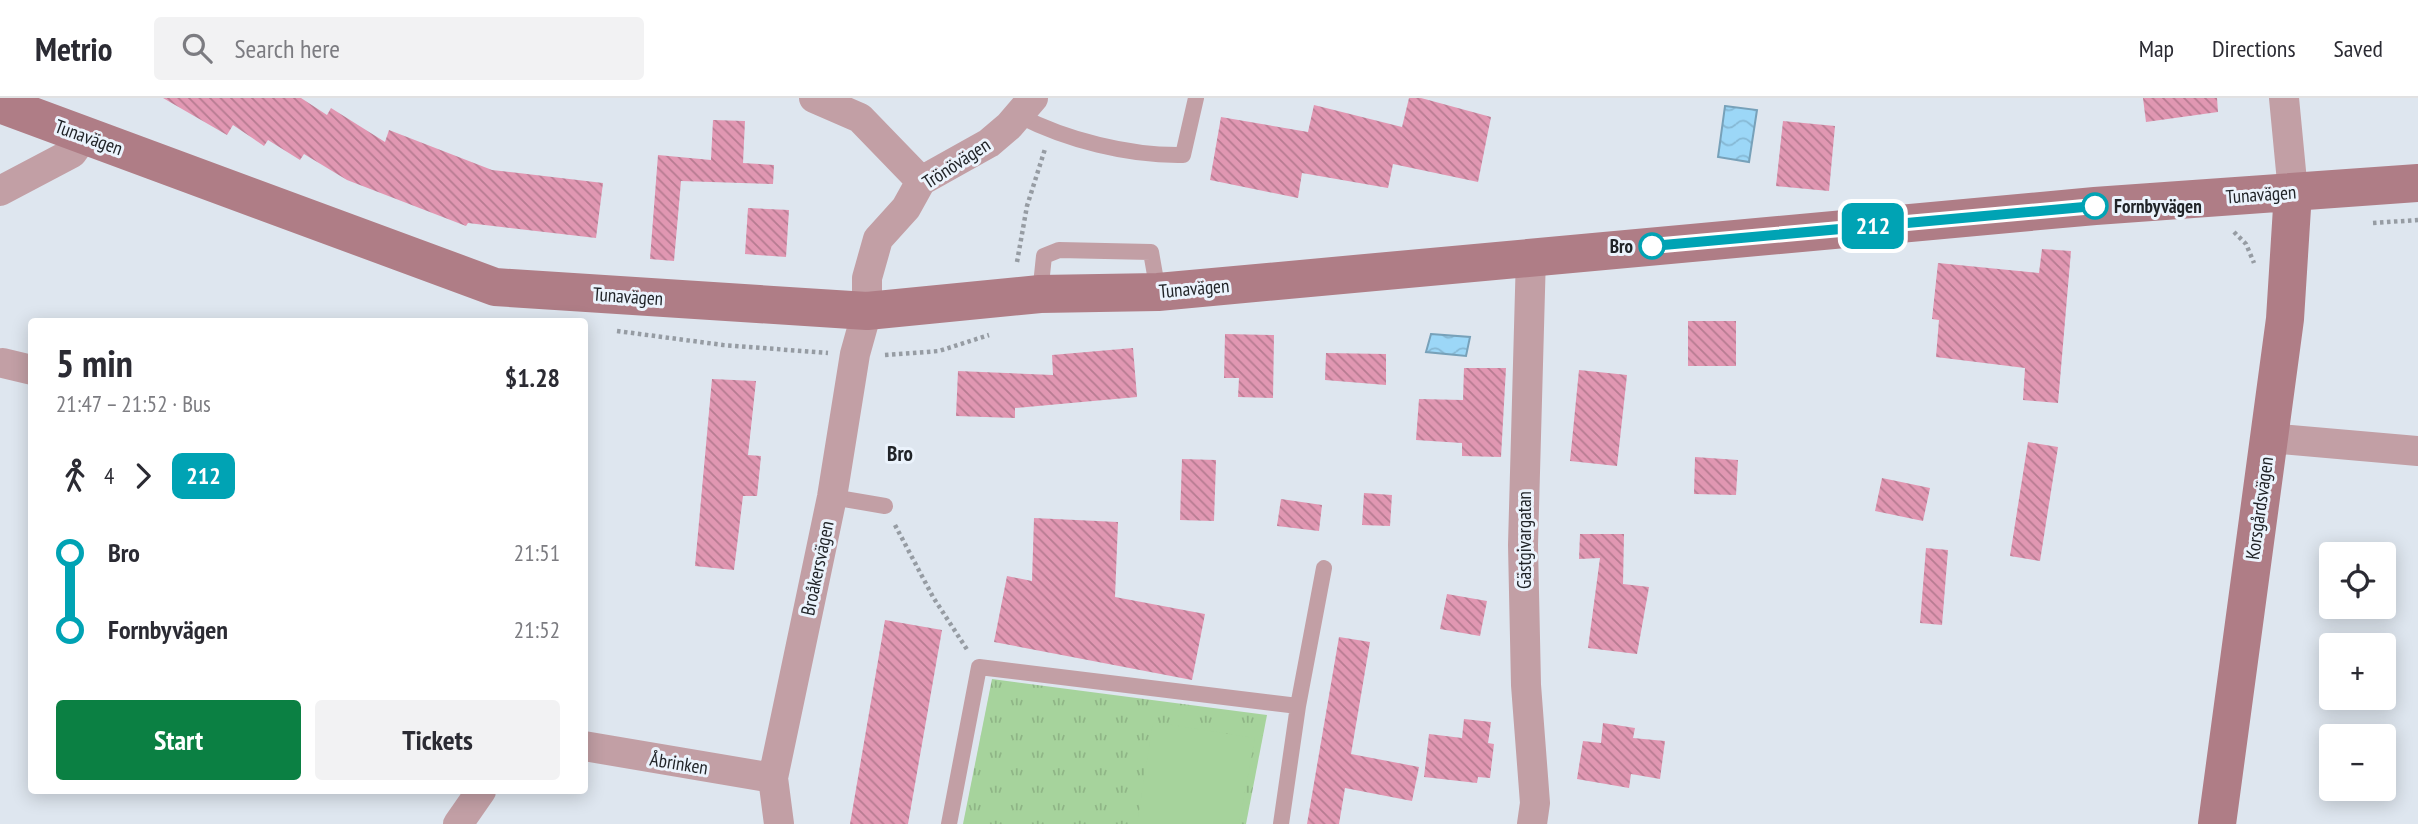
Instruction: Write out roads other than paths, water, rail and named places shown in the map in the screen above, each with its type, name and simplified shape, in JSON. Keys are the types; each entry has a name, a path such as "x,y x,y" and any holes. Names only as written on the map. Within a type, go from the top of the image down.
{"street":[{"path":"814,98 860,118 921,181"},
{"path":"2284,98 2293,192"},
{"name":"Tunavägen","path":"0,104 495,287 867,311 1029,295 1158,292 1531,255 2095,206 2418,183"},
{"name":"Trönövägen","path":"867,311 867,278 878,239 906,208 921,181 989,143 1026,107"},
{"path":"0,191 72,153 85,135"},
{"name":"Korsgårdsvägen","path":"2217,824 2285,319 2293,192"},
{"name":"Gästgivargatan","path":"1531,255 1522,545 1526,685 1535,803 1532,824"},
{"name":"Broåkersvägen","path":"779,824 774,778 832,497 855,355 867,311"},
{"path":"2269,438 2418,451"},
{"name":"Åbrinken","path":"588,747 774,778"},
{"path":"458,824 479,794"}],"lane":[{"path":"1026,107 1051,132 1105,145 1183,155 1196,98"},
{"path":"832,497 885,506"},
{"path":"1281,824 1298,706 1324,568"},
{"path":"949,824 979,667 1298,706"}],"water":[{"path":"1725,106 1757,110 1749,162 1718,157"},
{"path":"1431,334 1470,337 1466,356 1426,352"}],"place":[{"name":"Fornbyvägen","path":"2095,206"},
{"name":"Bro","path":"1652,246"}],"district":[{"name":"Bro","path":"900,454"}]}
